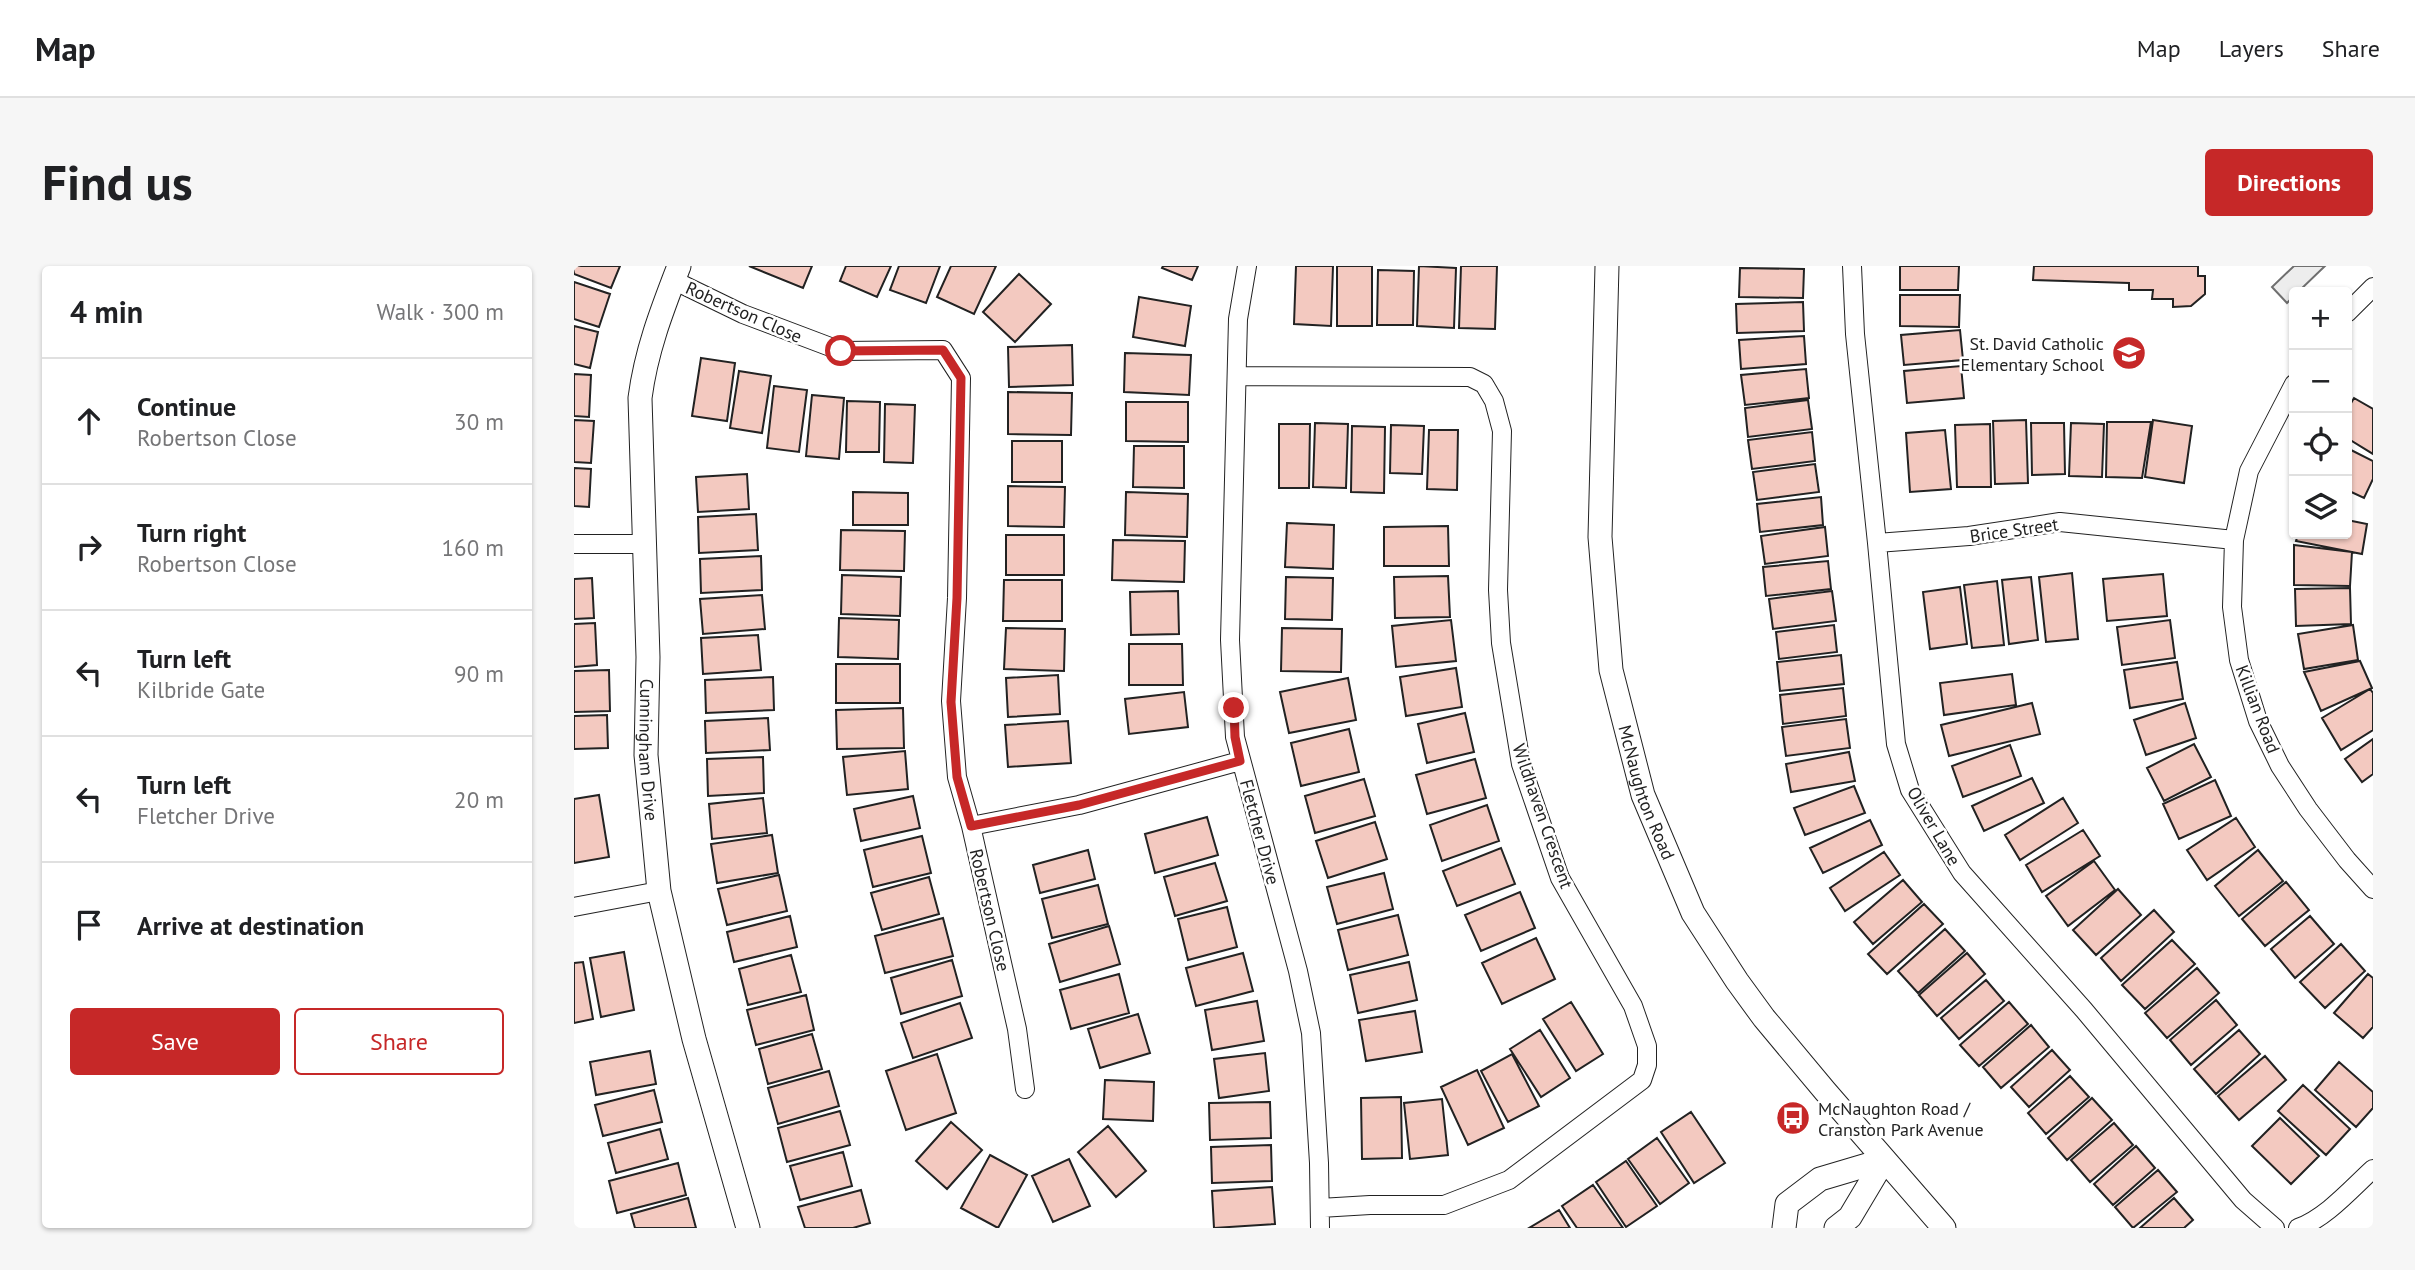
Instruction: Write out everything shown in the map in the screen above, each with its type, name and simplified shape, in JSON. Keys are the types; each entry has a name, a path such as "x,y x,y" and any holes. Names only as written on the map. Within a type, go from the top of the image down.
{"street":[{"name":"Fletcher Drive","path":"1247,266 1238,318 1230,639 1235,737 1298,971 1311,1033 1320,1228"},
{"name":"McNaughton Road","path":"1607,266 1600,537 1611,670 1643,795 1693,913 1737,981 1764,1018 1944,1228"},
{"name":"Oliver Lane","path":"1852,266 1855,334 1896,744 1910,790 1962,873 2092,1020 2243,1200 2275,1228"},
{"name":"Cunningham Drive","path":"676,273 645,364 642,387 648,657 646,755 659,891 694,1039 748,1228"},
{"name":"Robertson Close","path":"676,273 743,314 841,351 943,350 961,378 957,598 951,702 957,777 971,826 1017,1029 1024,1089"},
{"path":"2352,308 2373,287"},
{"name":"Wildhaven Crescent","path":"1237,376 1470,377 1484,384 1494,401 1502,431 1498,526 1499,616 1504,668 1521,764 1560,878 1633,1006 1647,1046 1647,1065 1642,1080 1509,1180 1444,1205 1320,1208"},
{"name":"Killian Road","path":"2289,394 2249,471 2234,540 2232,607 2239,660 2258,721 2280,766 2308,809 2373,889"},
{"name":"Brice Street","path":"1877,543 1969,536 2060,522 2234,540"},
{"path":"574,544 645,544"},
{"path":"971,826 1079,805 1240,761"},
{"path":"574,907 659,891"},
{"path":"1784,1228 1787,1204 1820,1179 1884,1160"},
{"path":"1836,1228 1850,1217 1884,1160"},
{"path":"2298,1228 2339,1200 2373,1168"}],"shaded area":[{"path":"2294,266 2325,266 2303,287 2289,287 2287,303 2272,287"}],"building":[{"path":"574,266 620,266 611,288 574,274"},
{"path":"749,266 812,266 803,288"},
{"path":"846,266 891,266 877,297 840,281"},
{"path":"899,266 940,266 926,303 890,290"},
{"path":"951,266 996,266 974,314 937,297"},
{"path":"1198,266 1192,280 1162,268"},
{"path":"1296,266 1333,266 1331,326 1294,324"},
{"path":"1337,266 1372,266 1372,326 1337,326"},
{"path":"1419,266 1456,268 1454,328 1417,326"},
{"path":"1461,266 1497,266 1495,329 1459,328"},
{"path":"1900,266 1959,266 1958,290 1900,290"},
{"path":"2034,266 2198,266 2198,276 2205,276 2205,294 2191,306 2173,307 2173,299 2152,299 2153,290 2129,290 2129,283 2033,280"},
{"path":"1740,268 1804,269 1803,298 1739,297"},
{"path":"1378,270 1414,271 1413,325 1377,325"},
{"path":"1019,274 1051,304 1015,342 983,312"},
{"path":"574,282 610,294 599,327 574,319"},
{"path":"1900,295 1960,295 1959,327 1900,326"},
{"path":"1139,297 1191,306 1185,346 1133,337"},
{"path":"1803,302 1804,331 1737,333 1736,304"},
{"path":"574,326 598,332 590,368 574,364"},
{"path":"1960,330 1963,360 1904,365 1901,335"},
{"path":"1804,336 1806,364 1741,369 1739,340"},
{"path":"1072,345 1073,385 1009,387 1008,347"},
{"path":"1125,353 1191,355 1189,395 1124,392"},
{"path":"701,358 735,363 727,421 692,416"},
{"path":"1961,366 1964,398 1907,403 1904,371"},
{"path":"1806,369 1809,398 1745,405 1741,375"},
{"path":"739,371 771,376 762,433 730,428"},
{"path":"574,374 591,375 589,417 574,416"},
{"path":"774,386 807,390 799,452 767,448"},
{"path":"1008,392 1072,393 1071,435 1008,434"},
{"path":"812,395 844,398 839,459 806,456"},
{"path":"2354,398 2373,409 2373,454 2352,441"},
{"path":"1808,400 1812,429 1748,437 1745,408"},
{"path":"847,401 880,402 879,452 846,452"},
{"path":"1126,402 1188,402 1188,442 1126,441"},
{"path":"885,404 915,405 913,463 884,462"},
{"path":"574,420 594,421 591,463 574,462"},
{"path":"2026,420 2028,483 1995,484 1993,421"},
{"path":"2153,420 2192,426 2184,483 2145,477"},
{"path":"2107,422 2151,422 2142,478 2106,477"},
{"path":"1315,423 1348,424 1346,488 1313,487"},
{"path":"2031,423 2064,423 2065,474 2032,475"},
{"path":"2071,423 2104,424 2102,477 2069,476"},
{"path":"1279,424 1310,424 1309,488 1279,488"},
{"path":"1990,424 1991,487 1957,487 1955,425"},
{"path":"1391,425 1424,426 1422,474 1390,473"},
{"path":"1352,426 1385,427 1384,493 1351,492"},
{"path":"1429,430 1458,430 1457,490 1427,489"},
{"path":"1945,430 1951,489 1910,492 1906,433"},
{"path":"1812,432 1815,461 1752,469 1748,440"},
{"path":"1012,441 1062,441 1062,482 1012,482"},
{"path":"1134,446 1184,446 1184,488 1133,487"},
{"path":"2352,450 2373,461 2373,479 2364,498 2352,492"},
{"path":"1815,464 1819,492 1757,500 1753,472"},
{"path":"574,468 591,469 589,507 574,506"},
{"path":"747,474 749,509 698,512 696,477"},
{"path":"1008,486 1065,487 1064,527 1008,526"},
{"path":"853,492 908,493 908,525 853,525"},
{"path":"1126,492 1188,494 1187,537 1125,535"},
{"path":"1821,497 1823,525 1760,532 1757,504"},
{"path":"756,514 758,550 699,553 698,517"},
{"path":"2352,521 2367,524 2362,554 2296,541 2352,539"},
{"path":"1287,523 1334,525 1333,569 1285,567"},
{"path":"1448,526 1449,566 1384,566 1384,527"},
{"path":"1825,527 1828,556 1765,564 1761,536"},
{"path":"841,530 905,531 904,571 840,570"},
{"path":"1006,535 1064,535 1064,575 1006,575"},
{"path":"1113,540 1185,541 1184,582 1112,580"},
{"path":"2294,545 2352,552 2350,586 2294,585"},
{"path":"761,556 762,590 701,593 700,559"},
{"path":"1828,561 1831,589 1766,596 1763,567"},
{"path":"2072,573 2078,639 2046,642 2039,577"},
{"path":"2163,574 2167,616 2107,621 2103,579"},
{"path":"842,575 901,577 900,616 841,614"},
{"path":"1448,576 1450,617 1395,618 1394,577"},
{"path":"1286,577 1333,578 1332,620 1285,619"},
{"path":"2031,577 2038,640 2009,644 2002,580"},
{"path":"592,578 594,618 574,619 574,579"},
{"path":"1004,580 1062,580 1062,621 1003,621"},
{"path":"1997,581 2004,645 1972,648 1964,585"},
{"path":"1960,587 1967,644 1930,649 1923,592"},
{"path":"2350,588 2351,624 2296,626 2295,589"},
{"path":"1178,591 1179,634 1131,635 1130,592"},
{"path":"1832,591 1836,621 1773,629 1769,599"},
{"path":"762,595 765,629 703,634 700,599"},
{"path":"839,618 899,620 898,659 838,657"},
{"path":"1451,620 1456,661 1396,667 1392,626"},
{"path":"2170,620 2175,658 2122,665 2117,627"},
{"path":"595,623 597,665 574,667 574,624"},
{"path":"1834,625 1837,652 1779,659 1776,632"},
{"path":"2353,625 2358,660 2304,669 2298,634"},
{"path":"1006,628 1065,629 1064,671 1004,669"},
{"path":"1282,628 1342,629 1341,672 1281,671"},
{"path":"758,635 761,670 703,674 701,638"},
{"path":"1129,644 1182,644 1183,685 1129,685"},
{"path":"1841,655 1844,684 1780,691 1777,662"},
{"path":"2360,661 2372,688 2321,711 2304,672"},
{"path":"2177,662 2183,699 2130,708 2124,670"},
{"path":"836,664 900,664 900,703 836,703"},
{"path":"1456,668 1462,707 1406,716 1400,677"},
{"path":"609,670 610,711 574,712 574,671"},
{"path":"2012,674 2016,705 1944,715 1940,683"},
{"path":"1058,675 1060,714 1008,717 1006,678"},
{"path":"773,677 774,710 706,713 705,680"},
{"path":"1348,678 1356,720 1289,733 1280,692"},
{"path":"1843,688 1846,716 1783,724 1780,695"},
{"path":"2370,689 2373,693 2373,730 2341,750 2322,718"},
{"path":"1184,692 1188,727 1129,734 1125,699"},
{"path":"2032,703 2040,734 1949,756 1941,725"},
{"path":"2185,703 2196,738 2146,755 2134,720"},
{"path":"903,708 904,748 837,749 836,710"},
{"path":"1465,713 1474,752 1427,763 1418,724"},
{"path":"607,715 608,748 574,749 574,716"},
{"path":"768,718 770,750 706,753 705,721"},
{"path":"1846,719 1850,748 1786,756 1782,727"},
{"path":"1068,721 1071,763 1008,767 1005,725"},
{"path":"1349,729 1359,772 1301,786 1291,743"},
{"path":"2373,739 2373,774 2362,782 2345,759"},
{"path":"2194,744 2211,777 2164,801 2147,768"},
{"path":"2010,745 2021,776 1963,797 1952,766"},
{"path":"905,751 908,789 847,795 843,757"},
{"path":"1849,752 1855,781 1791,792 1786,764"},
{"path":"763,757 764,793 708,796 707,759"},
{"path":"1475,759 1486,798 1427,814 1416,775"},
{"path":"2032,778 2044,803 1984,831 1972,806"},
{"path":"1364,779 1375,816 1315,833 1305,796"},
{"path":"2215,780 2231,816 2179,839 2163,804"},
{"path":"1854,786 1865,813 1805,835 1794,808"},
{"path":"599,795 609,857 574,863 574,799"},
{"path":"913,796 920,828 861,841 854,809"},
{"path":"763,798 767,833 712,839 709,804"},
{"path":"2063,798 2078,823 2020,860 2005,835"},
{"path":"1487,805 1499,841 1442,861 1430,825"},
{"path":"1207,817 1218,855 1155,873 1145,834"},
{"path":"2236,818 2255,847 2207,880 2187,850"},
{"path":"1870,820 1882,845 1823,873 1810,848"},
{"path":"1375,822 1387,859 1328,878 1316,841"},
{"path":"2083,830 2100,856 2042,892 2026,865"},
{"path":"772,835 778,873 717,883 711,844"},
{"path":"922,836 931,873 873,887 864,850"},
{"path":"1501,848 1515,884 1457,906 1443,871"},
{"path":"1088,850 1095,879 1040,893 1033,865"},
{"path":"2258,850 2283,881 2239,916 2215,886"},
{"path":"1884,852 1900,875 1845,911 1830,888"},
{"path":"2094,861 2115,890 2068,926 2046,896"},
{"path":"1215,863 1227,901 1175,916 1164,877"},
{"path":"1384,873 1393,909 1337,924 1327,887"},
{"path":"779,875 787,911 727,925 718,889"},
{"path":"929,877 939,914 882,930 871,893"},
{"path":"1903,880 1922,902 1873,944 1854,922"},
{"path":"2286,882 2309,910 2265,946 2242,919"},
{"path":"1098,885 1108,924 1052,938 1042,899"},
{"path":"2118,889 2141,915 2096,955 2073,930"},
{"path":"1520,892 1535,928 1481,951 1465,915"},
{"path":"1924,904 1943,924 1887,974 1868,954"},
{"path":"1227,907 1237,947 1188,960 1178,919"},
{"path":"2154,910 2174,932 2121,981 2101,958"},
{"path":"1398,915 1408,955 1348,970 1338,930"},
{"path":"790,916 797,947 734,962 727,932"},
{"path":"2310,916 2334,944 2295,978 2271,949"},
{"path":"943,918 953,956 885,973 875,936"},
{"path":"1109,926 1120,964 1060,982 1049,944"},
{"path":"1945,929 1965,951 1918,993 1898,971"},
{"path":"1536,938 1555,979 1502,1004 1482,963"},
{"path":"2172,940 2195,964 2145,1009 2122,985"},
{"path":"2341,944 2365,971 2325,1008 2300,982"},
{"path":"624,952 634,1010 601,1017 590,958"},
{"path":"1243,953 1253,991 1196,1006 1186,968"},
{"path":"1967,953 1985,974 1937,1016 1919,995"},
{"path":"791,955 801,992 748,1005 739,969"},
{"path":"952,960 962,996 901,1014 891,978"},
{"path":"583,962 593,1019 574,1023 574,963"},
{"path":"1409,962 1417,1000 1358,1013 1350,975"},
{"path":"2197,968 2219,993 2167,1038 2145,1013"},
{"path":"1119,974 1129,1013 1071,1029 1060,990"},
{"path":"2368,974 2373,978 2373,1027 2363,1038 2334,1013"},
{"path":"1986,980 2004,1001 1959,1039 1941,1018"},
{"path":"806,995 814,1030 756,1045 747,1010"},
{"path":"2216,1000 2237,1025 2191,1065 2170,1040"},
{"path":"1257,1001 1264,1041 1212,1050 1205,1010"},
{"path":"1571,1002 1603,1054 1576,1071 1543,1019"},
{"path":"2009,1002 2028,1024 1979,1066 1960,1045"},
{"path":"960,1003 972,1038 913,1058 901,1023"},
{"path":"1415,1011 1422,1052 1366,1061 1359,1020"},
{"path":"1138,1014 1150,1053 1100,1068 1088,1029"},
{"path":"2031,1025 2049,1047 2001,1088 1983,1067"},
{"path":"1540,1030 1570,1078 1541,1097 1510,1049"},
{"path":"2239,1030 2260,1054 2216,1094 2194,1069"},
{"path":"812,1034 822,1069 768,1084 759,1049"},
{"path":"2052,1050 2070,1070 2029,1107 2011,1087"},
{"path":"650,1051 656,1084 596,1095 590,1062"},
{"path":"1265,1053 1269,1091 1219,1098 1214,1059"},
{"path":"937,1054 956,1113 906,1130 886,1071"},
{"path":"1512,1054 1539,1106 1508,1122 1481,1071"},
{"path":"2265,1056 2286,1080 2239,1120 2218,1096"},
{"path":"2339,1062 2373,1092 2373,1108 2356,1127 2315,1090"},
{"path":"1477,1070 1504,1128 1468,1145 1441,1087"},
{"path":"829,1071 839,1106 778,1124 768,1088"},
{"path":"2070,1076 2089,1097 2046,1134 2028,1113"},
{"path":"1105,1080 1154,1082 1153,1121 1103,1119"},
{"path":"2303,1085 2350,1129 2326,1155 2278,1111"},
{"path":"654,1090 662,1122 603,1136 595,1105"},
{"path":"1401,1097 1402,1158 1362,1159 1361,1098"},
{"path":"2092,1098 2112,1120 2067,1160 2048,1138"},
{"path":"1442,1099 1448,1155 1410,1159 1404,1103"},
{"path":"1270,1102 1271,1138 1210,1140 1209,1103"},
{"path":"840,1111 850,1145 787,1162 778,1128"},
{"path":"1691,1112 1725,1163 1694,1183 1661,1132"},
{"path":"2280,1118 2319,1156 2291,1184 2252,1146"},
{"path":"951,1122 982,1150 947,1189 916,1161"},
{"path":"2114,1123 2133,1145 2090,1182 2071,1160"},
{"path":"1108,1126 1146,1171 1116,1197 1078,1152"},
{"path":"660,1129 668,1159 616,1173 608,1143"},
{"path":"1657,1138 1689,1183 1660,1204 1628,1159"},
{"path":"1271,1145 1272,1181 1212,1183 1211,1147"},
{"path":"2136,1146 2155,1168 2113,1205 2094,1184"},
{"path":"843,1152 852,1186 800,1200 790,1166"},
{"path":"990,1155 1027,1175 998,1228 961,1208"},
{"path":"1069,1159 1090,1206 1053,1222 1032,1176"},
{"path":"1626,1161 1657,1206 1626,1227 1596,1182"},
{"path":"678,1163 686,1195 617,1213 609,1181"},
{"path":"2158,1170 2177,1192 2133,1228 2115,1207"},
{"path":"1593,1185 1623,1228 1577,1228 1562,1206"},
{"path":"1272,1187 1275,1224 1214,1228 1212,1191"},
{"path":"861,1190 870,1223 853,1228 805,1228 798,1207"},
{"path":"688,1198 696,1228 635,1228 631,1214"},
{"path":"2174,1198 2193,1220 2184,1228 2140,1228"},
{"path":"1559,1210 1570,1228 1529,1228"}],"place":[{"name":"St. David Catholic Elementary School","path":"2129,353"},
{"name":"McNaughton Road / Cranston Park Avenue","path":"1793,1118"}],"route":[{"path":"841,351 943,350 961,378 958,416 957,598 951,702 957,777 971,826 1079,805 1240,761 1235,737 1234,708"}]}
